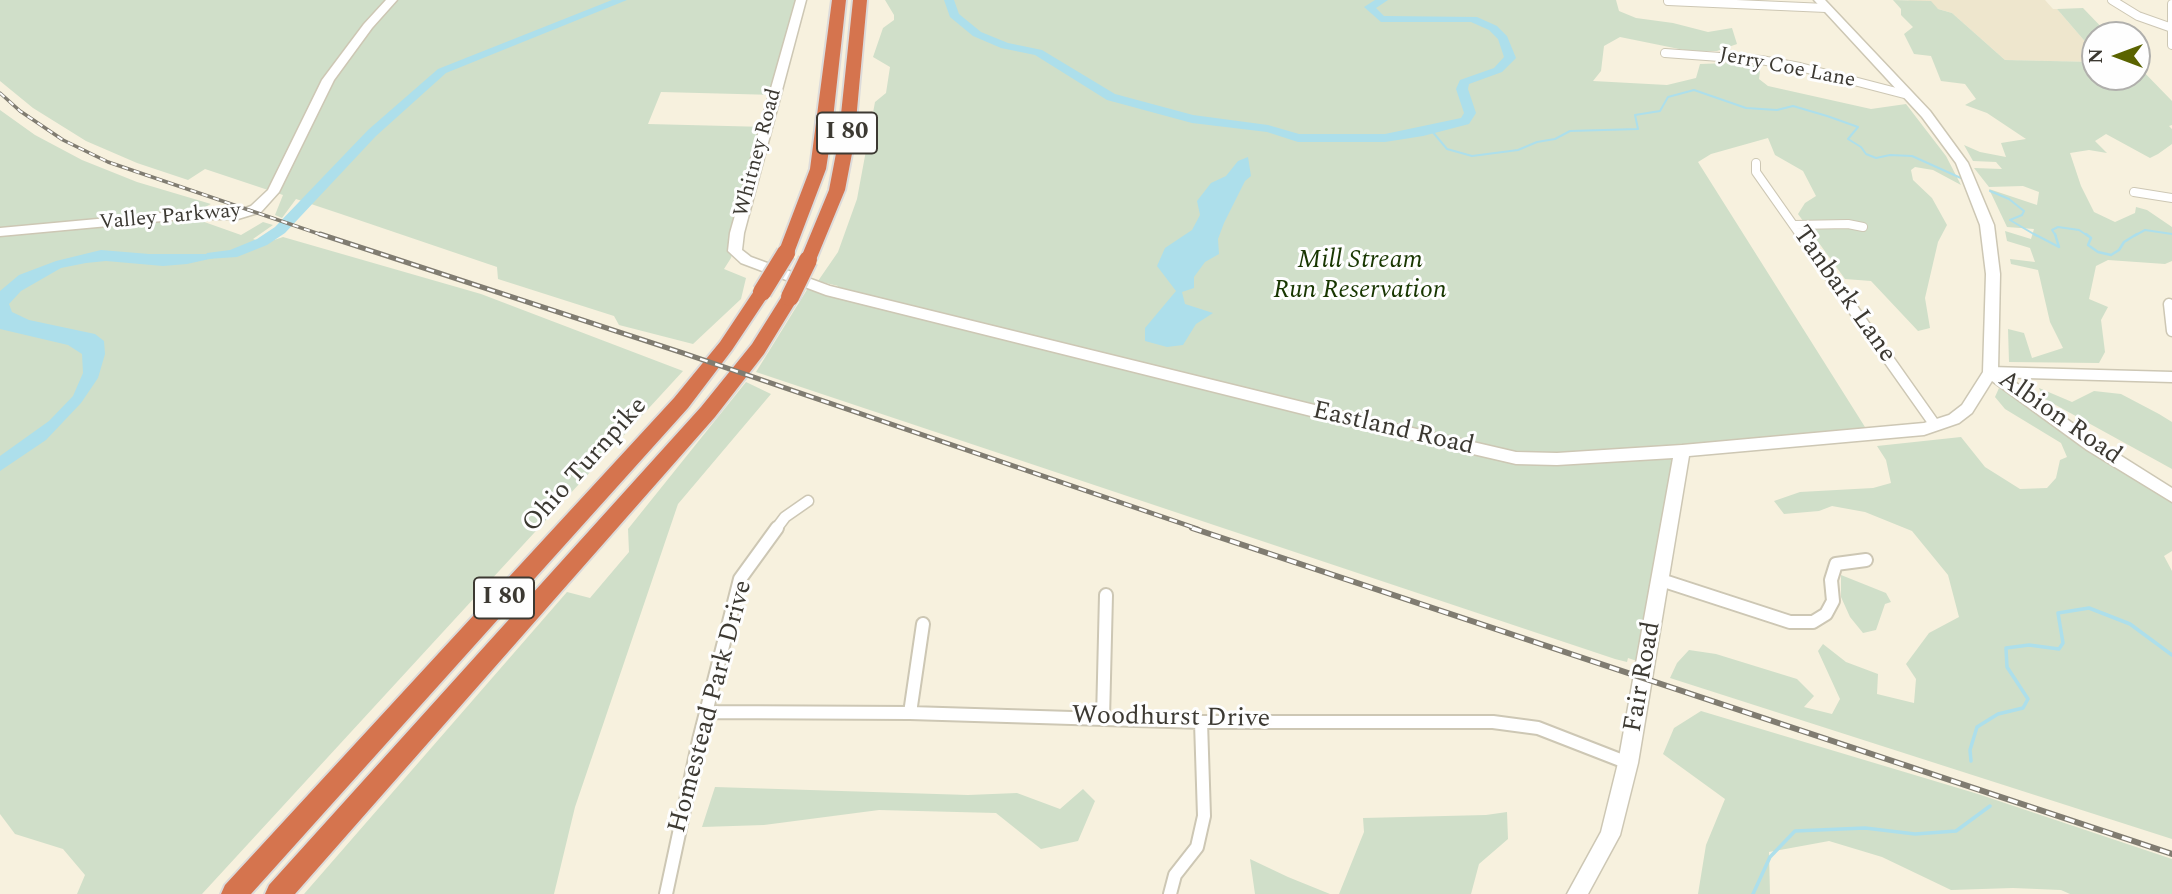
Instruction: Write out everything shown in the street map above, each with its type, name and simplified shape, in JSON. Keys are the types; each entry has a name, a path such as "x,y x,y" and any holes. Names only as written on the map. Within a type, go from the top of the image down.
{"highway":[{"name":"Ohio Turnpike","path":"234,894 681,403 726,346 786,253 818,169 839,0"},
{"name":"I 80","path":"278,894 708,412 758,349 788,287 808,260 837,190 846,144 860,0"}],"street":[{"name":"Valley Parkway","path":"0,232 184,215 238,215 257,209 273,192 328,80 368,26 392,0"},
{"name":"Whitney Road","path":"788,287 735,251 737,233 801,0"},
{"path":"2112,0 2138,16 2171,28"},
{"path":"1668,1 1823,4"},
{"name":"Albion Road","path":"1823,4 1951,145 1975,193 1987,225 1993,274 1990,372 2093,446 2172,496"},
{"path":"2172,4 2172,45"},
{"name":"Jerry Coe Lane","path":"1665,53 1761,60 1813,70 1908,95"},
{"name":"Tanbark Lane","path":"1756,163 1756,173 1935,425"},
{"path":"2134,192 2172,198"},
{"path":"1795,225 1847,224 1863,227"},
{"name":"Eastland Road","path":"788,287 826,290 1499,455 1557,459 1682,451 1924,429 1954,419 1967,409 1990,372"},
{"path":"2169,304 2172,331"},
{"path":"1990,372 2172,377"},
{"name":"Fair Road","path":"1577,894 1610,835 1628,763 1682,451"},
{"name":"Homestead Park Drive","path":"666,894 740,579 785,517 808,501"},
{"path":"1661,580 1790,622 1813,622 1826,614 1833,601 1831,580 1836,565 1866,560"},
{"path":"1102,719 1105,595"},
{"path":"910,713 923,624"},
{"name":"Woodhurst Drive","path":"707,712 910,713 1201,722 1493,722 1538,728 1628,763"},
{"path":"1170,894 1175,875 1197,847 1204,816 1201,722"}],"shaded area":[{"path":"1907,0 2045,0 2053,9 2057,9 2081,37 2081,62 2005,60 1952,13"}],"green space":[{"path":"0,0 801,0 776,95 661,92 648,124 767,127 731,258 724,269 746,278 741,299 693,344 619,325 614,316 498,279 497,267 341,214 296,199 282,218 275,215 283,195 205,169 188,180 137,163 86,141 33,108 0,81"},
{"name":"Mill Stream Run Reservation","path":"885,0 1616,0 1619,11 1636,18 1673,23 1708,32 1732,28 1737,44 1717,51 1689,51 1620,37 1604,46 1601,71 1593,81 1667,85 1696,78 1700,64 1729,63 1754,65 1760,71 1759,79 1768,86 1871,109 1906,104 1946,156 1961,185 1933,170 1915,167 1911,170 1913,180 1932,198 1947,225 1938,242 1925,298 1930,328 1918,331 1871,281 1845,279 1798,214 1805,203 1816,196 1803,171 1775,155 1768,138 1711,154 1698,162 1870,435 1685,451 1646,664 1628,658 1627,662 1615,659 756,372 808,288 840,297 836,292 838,286 818,281 838,252 857,199 875,102 886,93 890,67 873,57 883,28 894,20"},
{"path":"1893,0 1931,1 1938,9 1952,13 2005,60 2081,62 2081,91 2151,91 2151,79 2172,101 2172,125 2169,126 2172,129 2172,144 2158,154 2150,158 2106,134 2095,141 2107,153 2089,150 2070,153 2081,186 2094,212 2115,222 2135,213 2136,207 2147,210 2172,227 2172,261 2165,264 2108,260 2096,266 2089,299 2108,307 2101,320 2105,352 2099,363 2009,362 2008,329 2024,333 2032,358 2063,348 2050,322 2038,270 2011,264 2010,259 2035,262 2030,248 2007,241 2005,231 2031,239 2034,229 2007,227 1989,189 2037,205 2039,192 2023,186 1989,187 1974,168 2002,169 1996,162 1973,161 1964,145 1980,152 2006,157 2001,143 2026,139 1987,113 1965,105 1976,99 1965,84 1941,81 1931,56 1914,54 1904,34 1913,27 1901,15 1901,9"},
{"path":"2083,8 2096,21 2081,21 2081,37 2057,9"},
{"path":"0,110 35,135 82,160 137,182 211,204 201,209 179,213 241,235 263,222 273,225 253,239 265,243 283,237 481,294 683,371 202,894 77,894 85,875 63,849 15,834 0,814"},
{"path":"746,382 771,394 678,504 575,807 554,894 304,894 567,592 590,598 629,552 628,529"},
{"path":"1999,388 2014,395 2172,499 2172,551 2164,556 2172,571 2172,839 1670,678 1677,663 1689,650 1716,654 1797,679 1814,696 1804,707 1832,714 1840,699 1818,651 1823,644 1846,662 1878,674 1877,694 1914,703 1916,679 1906,664 1929,633 1959,617 1948,575 1912,531 1865,512 1832,506 1819,511 1784,514 1774,501 1800,492 1873,488 1891,483 1886,460 1877,446 1961,437 1985,467 2020,489 2047,488 2056,478 2060,460 2067,457 2061,443 2005,409 1995,397"},
{"path":"2039,388 2072,402 2094,391 2121,394 2159,414 2172,422 2172,469 2043,398"},
{"path":"1841,575 1886,593 1891,602 1885,604 1876,630 1863,633 1850,617 1841,597"},
{"path":"1701,711 1978,794 2172,859 2172,894 2070,894 2061,890 2013,888 1951,890 1882,857 1829,841 1769,852 1770,894 1698,894 1706,845 1725,799 1663,754 1674,728"},
{"path":"715,787 968,795 1017,793 1060,809 1083,789 1095,801 1078,841 1041,849 996,813 879,810 764,825 702,827"},
{"path":"1507,812 1508,839 1479,864 1471,894 1339,894 1364,832 1363,818 1486,815"},
{"path":"1250,859 1288,877 1330,894 1255,894"}],"water":[{"path":"1248,157 1251,176 1245,181 1224,223 1218,239 1219,254 1205,262 1194,277 1194,288 1182,292 1185,304 1213,313 1196,324 1183,345 1167,347 1145,341 1145,328 1176,291 1157,266 1165,248 1192,230 1200,215 1197,201 1211,183 1226,176 1238,161"},
{"path":"101,250 149,254 232,254 187,264 163,266 106,261 86,263 61,268 21,291 9,304 12,312 29,320 95,334 104,341 105,354 98,378 81,403 46,440 0,471 0,456 49,421 73,396 83,373 82,354 68,345 0,329 0,291 19,275 56,261"}],"waterway":[{"path":"212,256 232,254 262,242 280,230 372,133 442,71 622,0"},
{"path":"949,0 954,15 977,34 1005,46 1038,52 1111,97 1192,119 1268,129 1298,138 1385,138 1465,121 1470,113 1462,89 1464,82 1498,70 1510,58 1503,38 1493,28 1473,19 1381,19 1369,7 1383,0"},
{"path":"1431,130 1447,149 1472,156 1518,150 1537,142 1555,139 1570,131 1638,129 1635,115 1660,111 1668,97 1694,90 1746,108 1777,110 1793,106 1827,116 1858,127 1848,139 1861,147 1866,154 1876,158 1890,155 1912,156 1963,179"},
{"path":"1990,191 2009,199 2024,211 2022,215 2010,220 2037,236"},
{"path":"2055,235 2052,230 2058,227 2079,230 2088,236"},
{"path":"2134,236 2145,230 2172,234"},
{"path":"2034,234 2059,247 2055,235"},
{"path":"2086,234 2091,238 2088,245 2098,252 2111,255 2137,234"},
{"path":"1971,761 1970,750 1977,727 1998,714 2023,708 2028,699 2007,667 2006,648 2029,645 2059,649 2063,643 2058,613 2089,608 2130,624 2172,655"},
{"path":"1753,894 1770,857 1795,831 1865,828 1915,834 1956,831 1990,806"}],"railway":[{"path":"0,93 20,111 63,140 108,162 325,236"},
{"path":"320,234 683,353 1198,529"},
{"path":"1192,528 2172,854"}]}
